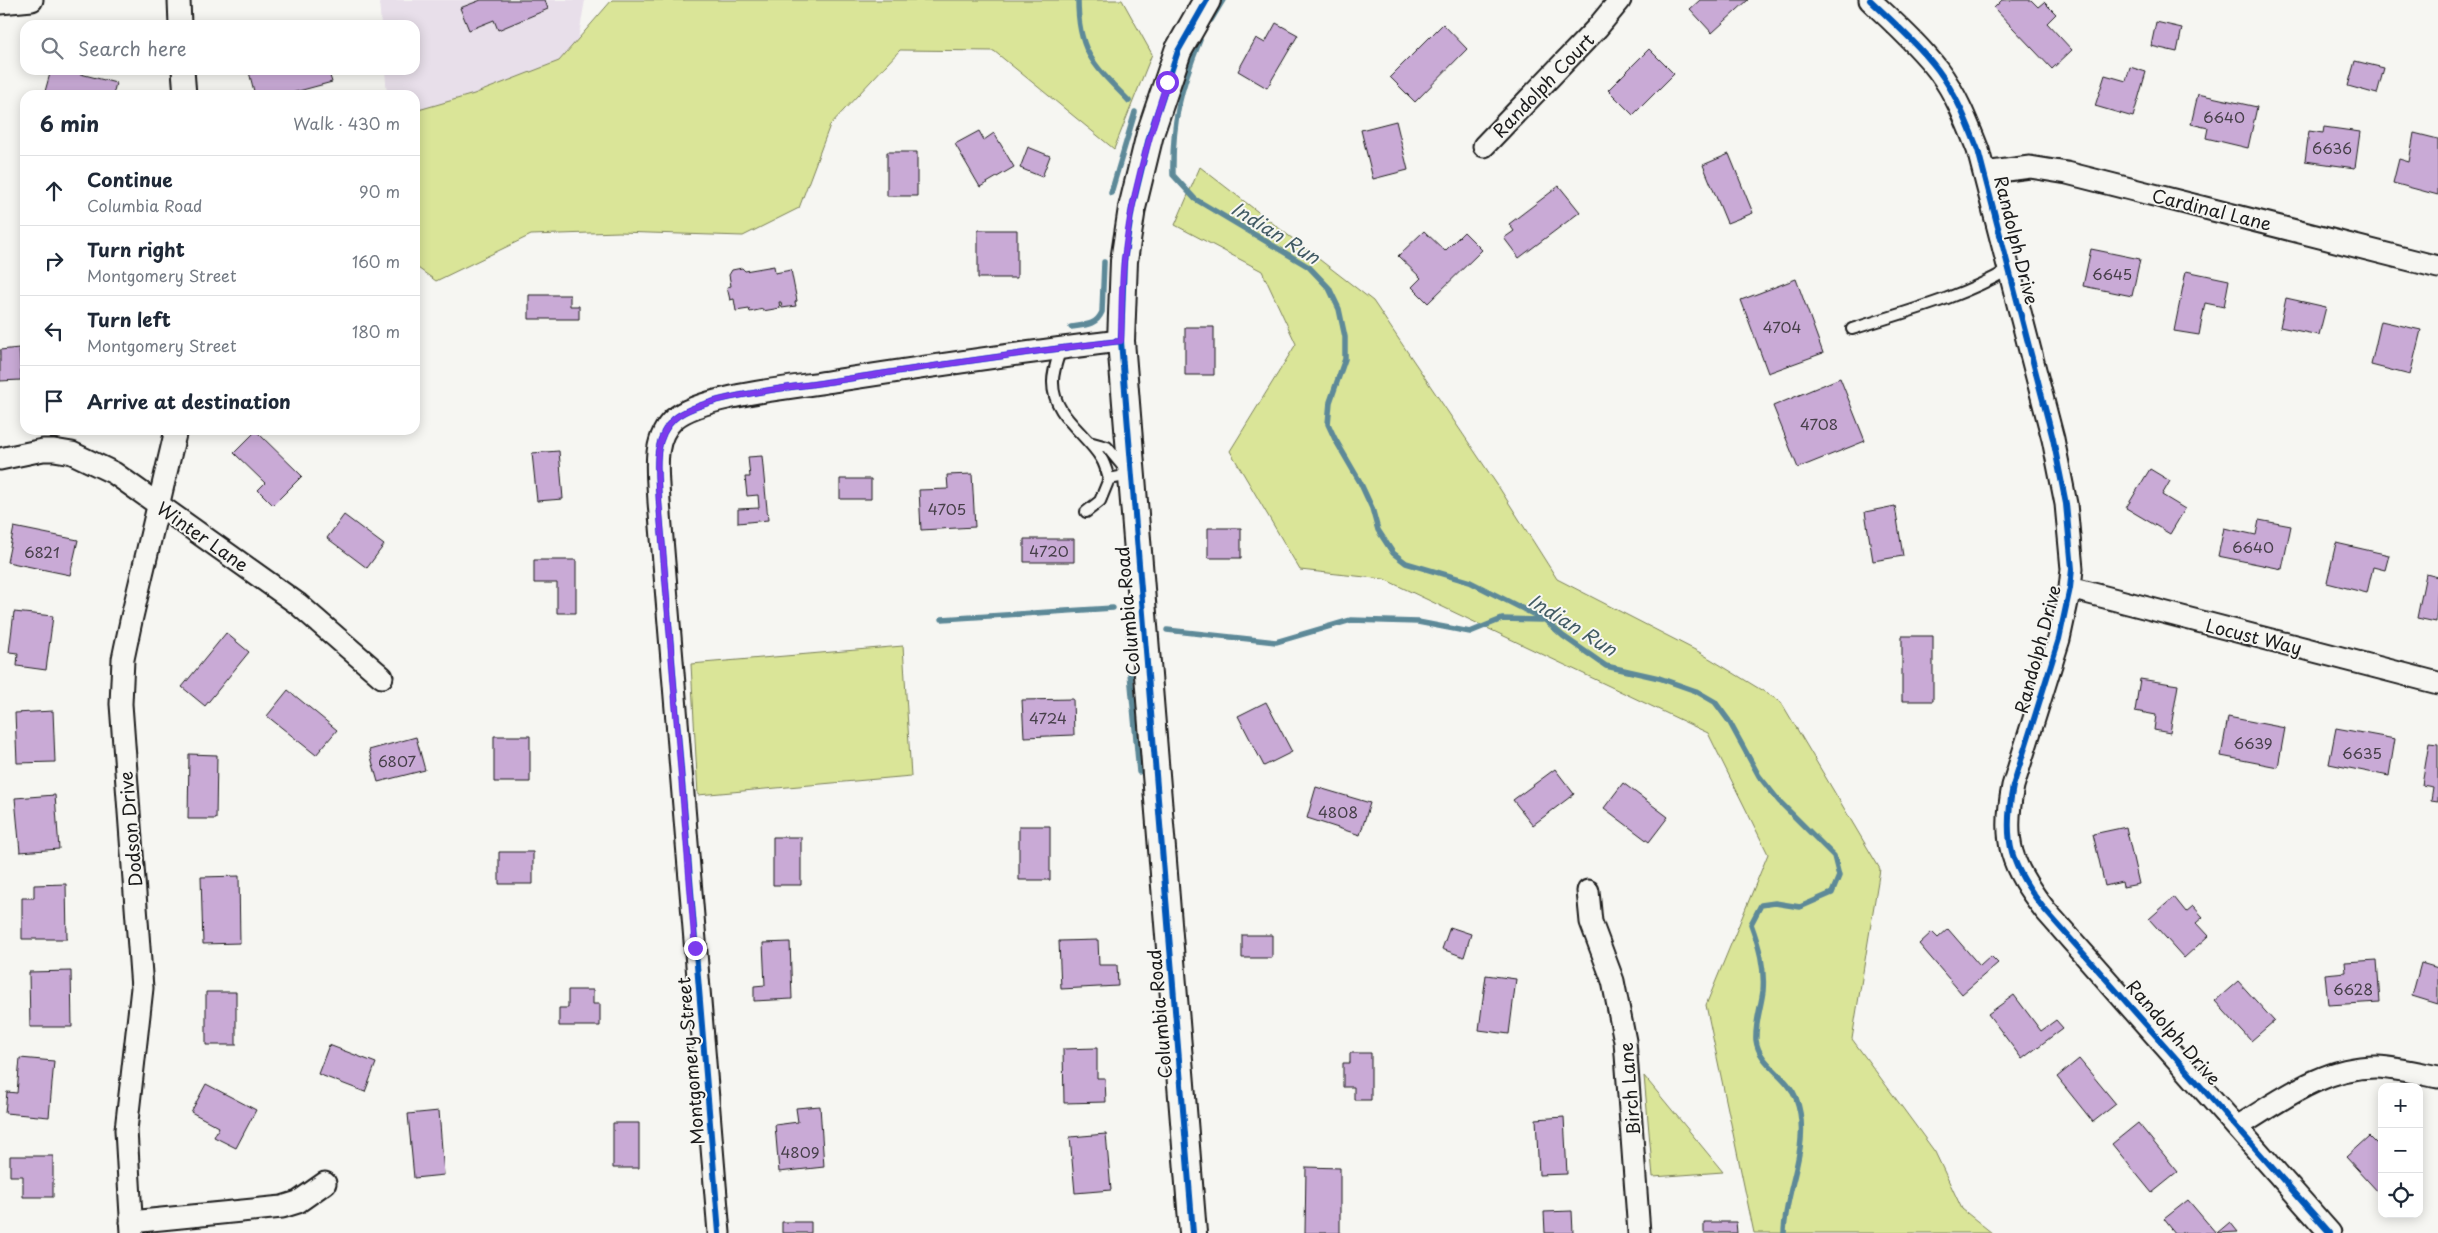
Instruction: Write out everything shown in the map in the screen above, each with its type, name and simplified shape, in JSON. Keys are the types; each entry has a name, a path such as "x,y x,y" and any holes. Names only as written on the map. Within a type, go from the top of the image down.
{"street":[{"path":"0,3 32,0"},
{"path":"179,0 180,20"},
{"name":"Columbia Road","path":"1193,1233 1120,477 1121,341 1124,261 1132,208 1150,134 1178,52 1207,0"},
{"name":"Randolph Court","path":"1484,146 1597,28 1620,0"},
{"name":"Randolph Drive","path":"1870,0 1937,69 1952,91 1969,125 1984,173 2053,439 2068,524 2072,569 2070,588 2059,639 2013,786 2008,817 2010,851 2017,870 2045,910 2330,1233"},
{"path":"183,75 184,90"},
{"name":"Cardinal Lane","path":"1984,173 2030,167 2067,173 2438,267"},
{"name":"Montgomery Street","path":"719,1233 659,502 657,459 660,440 674,420 698,405 756,393 978,358 1121,341"},
{"name":"Dodson Drive","path":"132,1227 126,1130 142,988 121,704 123,660 130,621 160,506 175,435"},
{"name":"Winter Lane","path":"0,459 43,450 72,453 114,473 238,559 298,604 382,677"},
{"name":"Locust Way","path":"2070,588 2438,683"},
{"name":"Birch Lane","path":"1588,891 1591,922 1616,990 1625,1041 1639,1233"},
{"path":"2237,1127 2318,1079 2347,1071 2376,1067 2408,1071 2438,1078"},
{"path":"132,1227 282,1207 298,1202 326,1183"}],"lane":[{"path":"1852,329 1954,296 1982,285 2008,270"},
{"path":"1061,348 1053,382 1057,400 1064,416 1090,442 1102,459 1120,477"},
{"path":"1090,442 1107,447 1120,477"},
{"path":"1086,512 1100,501 1120,477"}],"shaded area":[{"path":"379,0 585,0 574,64 420,227 420,90 387,90 385,75 420,75 420,20 381,20"}],"green space":[{"path":"612,0 1122,0 1152,54 1114,149 994,51 900,50 830,125 799,208 743,236 619,232 531,235 436,281 420,270 420,110 474,94 559,61"},
{"path":"1200,167 1373,301 1500,489 1557,579 1699,652 1781,702 1880,869 1852,1039 1935,1152 1962,1209 1992,1233 1754,1233 1706,1005 1768,854 1708,733 1384,579 1300,570 1230,451 1296,344 1262,271 1175,225"},
{"path":"903,646 911,776 698,795 691,664"},
{"path":"1644,1076 1723,1172 1653,1177"}],"building":[{"path":"481,0 545,0 548,9 498,30 494,20 469,30 460,8"},
{"path":"1700,0 1748,0 1712,33 1690,9"},
{"path":"2002,0 2031,0 2038,7 2044,2 2056,14 2047,23 2072,50 2052,69 1994,8"},
{"path":"2156,22 2182,28 2177,52 2151,46"},
{"path":"1276,23 1298,35 1267,88 1238,71 1256,38 1265,43"},
{"path":"1443,24 1467,49 1415,102 1390,77"},
{"path":"1649,49 1674,74 1633,115 1608,90"},
{"path":"2355,61 2384,68 2377,94 2348,86"},
{"path":"2130,67 2146,72 2133,117 2095,106 2105,75 2126,81"},
{"path":"50,75 85,75 116,83 114,90 45,90"},
{"path":"250,75 330,75 332,82 302,90 254,90"},
{"path":"2198,94 2257,107 2248,148 2206,138 2208,128 2191,124"},
{"path":"1396,121 1408,170 1373,179 1361,130"},
{"path":"2324,127 2360,132 2355,168 2305,161 2309,131 2323,133"},
{"path":"979,131 984,140 994,133 1014,167 980,187 955,144"},
{"path":"2414,133 2438,139 2438,195 2393,183 2399,159 2409,162"},
{"path":"1028,147 1050,156 1042,177 1020,168"},
{"path":"887,152 917,152 917,196 887,196"},
{"path":"1729,154 1753,213 1727,223 1703,165"},
{"path":"1559,186 1580,212 1519,258 1504,238 1514,231 1509,224"},
{"path":"978,230 1017,230 1017,278 978,278"},
{"path":"1424,231 1445,251 1464,232 1482,250 1428,303 1412,287 1421,278 1398,256"},
{"path":"2091,249 2140,259 2132,296 2083,286"},
{"path":"774,266 775,273 791,270 797,301 795,302 796,306 782,308 781,302 779,302 780,308 750,312 749,309 736,311 734,299 730,300 727,287 731,286 729,275 732,270 742,268 745,271"},
{"path":"2186,271 2229,280 2224,307 2205,303 2199,335 2174,331"},
{"path":"1796,279 1823,353 1768,373 1741,300"},
{"path":"529,295 570,295 570,306 579,306 579,319 529,319"},
{"path":"2286,298 2326,307 2319,335 2280,327"},
{"path":"2381,321 2421,330 2410,375 2371,365"},
{"path":"1185,327 1214,327 1214,375 1185,375"},
{"path":"19,348 20,380 0,381 0,350"},
{"path":"1840,378 1865,441 1798,468 1773,406"},
{"path":"252,435 260,435 302,476 273,505 258,490 265,483 234,453"},
{"path":"559,451 563,499 537,501 532,453"},
{"path":"762,456 768,520 738,523 738,509 759,508 758,495 747,496 745,477 750,477 748,457"},
{"path":"2150,469 2170,481 2162,495 2185,509 2170,534 2126,508"},
{"path":"972,474 975,527 921,530 919,490 948,489 947,475"},
{"path":"840,479 871,479 871,499 840,499"},
{"path":"1895,506 1903,556 1873,561 1865,512"},
{"path":"344,515 384,545 367,568 327,538"},
{"path":"2259,520 2291,526 2282,569 2218,556 2224,528 2256,535"},
{"path":"14,527 78,540 70,575 7,562"},
{"path":"1208,528 1241,528 1241,558 1208,558"},
{"path":"1024,539 1074,539 1074,562 1024,562"},
{"path":"2336,543 2389,555 2385,570 2373,567 2367,593 2327,583"},
{"path":"534,560 576,560 576,613 557,613 557,583 534,583"},
{"path":"2426,574 2438,577 2436,622 2417,618"},
{"path":"14,612 53,616 46,670 17,666 18,653 9,652"},
{"path":"226,633 249,652 205,706 182,687"},
{"path":"1902,636 1933,636 1933,701 1902,701"},
{"path":"2140,679 2178,685 2170,733 2154,730 2156,715 2135,711"},
{"path":"288,690 337,730 316,755 267,716"},
{"path":"1073,699 1074,735 1024,737 1022,700"},
{"path":"1266,702 1292,752 1264,766 1238,716"},
{"path":"53,711 55,762 17,763 15,713"},
{"path":"2228,717 2285,728 2278,767 2221,756"},
{"path":"2336,728 2395,739 2389,776 2329,764"},
{"path":"494,736 530,736 530,782 494,782"},
{"path":"416,737 425,770 378,782 369,750"},
{"path":"2429,743 2438,744 2438,801 2431,800 2433,787 2422,785"},
{"path":"189,754 217,755 216,819 188,819"},
{"path":"1555,769 1574,794 1533,825 1513,800"},
{"path":"1623,783 1668,817 1649,842 1604,808"},
{"path":"1316,787 1370,803 1360,835 1307,818"},
{"path":"55,795 59,849 20,852 15,798"},
{"path":"1019,826 1050,826 1050,880 1019,880"},
{"path":"2126,827 2139,884 2123,887 2122,882 2105,886 2093,834"},
{"path":"773,837 801,837 801,885 773,885"},
{"path":"499,852 533,852 533,884 499,884"},
{"path":"239,876 240,943 203,944 201,877"},
{"path":"66,884 67,939 22,939 22,898 34,898 34,885"},
{"path":"2174,897 2186,912 2193,906 2203,917 2196,923 2208,936 2184,958 2149,919"},
{"path":"1450,927 1471,934 1464,957 1442,949"},
{"path":"1948,929 1980,966 1991,956 1998,963 1962,994 1919,944 1932,932 1938,938"},
{"path":"1242,935 1272,935 1272,958 1242,958"},
{"path":"1098,940 1099,965 1117,965 1118,986 1061,989 1059,941"},
{"path":"790,942 792,999 754,1001 754,986 765,985 763,943"},
{"path":"2377,960 2380,1002 2328,1005 2325,974 2346,972 2345,962"},
{"path":"2421,963 2438,968 2438,1004 2412,996"},
{"path":"71,971 72,1027 30,1027 29,972"},
{"path":"1486,975 1516,979 1509,1034 1479,1030"},
{"path":"2238,981 2274,1021 2251,1041 2215,1001"},
{"path":"568,990 593,990 593,1004 600,1004 600,1026 559,1026 559,1008 568,1008"},
{"path":"206,992 236,992 236,1045 206,1045"},
{"path":"2014,995 2041,1031 2056,1020 2063,1028 2022,1059 1988,1014"},
{"path":"329,1045 376,1063 365,1092 318,1074"},
{"path":"1097,1048 1097,1078 1105,1078 1106,1102 1064,1103 1063,1049"},
{"path":"1350,1053 1371,1053 1371,1100 1354,1100 1354,1087 1343,1087 1343,1063 1350,1063"},
{"path":"20,1058 54,1061 49,1117 5,1113 7,1092 17,1093"},
{"path":"2079,1059 2116,1104 2093,1122 2057,1077"},
{"path":"206,1084 256,1110 236,1148 214,1137 219,1127 191,1112"},
{"path":"820,1106 824,1167 779,1172 775,1125 798,1122 796,1108"},
{"path":"439,1111 444,1175 414,1178 408,1114"},
{"path":"1564,1117 1567,1174 1539,1175 1536,1119"},
{"path":"613,1123 639,1123 639,1168 613,1168"},
{"path":"2138,1123 2178,1172 2152,1193 2112,1144"},
{"path":"1106,1134 1111,1190 1075,1193 1070,1137"},
{"path":"2369,1136 2378,1145 2378,1192 2346,1157"},
{"path":"10,1156 53,1156 53,1197 23,1197 23,1176 10,1176"},
{"path":"1306,1167 1340,1168 1340,1233 1305,1233"},
{"path":"2188,1200 2216,1233 2175,1233 2164,1219"},
{"path":"1572,1211 1573,1233 1545,1233 1544,1212"},
{"path":"782,1222 811,1222 811,1233 782,1233"},
{"path":"1704,1222 1736,1222 1737,1233 1704,1233"},
{"path":"2230,1222 2238,1232 2217,1233"}],"waterway":[{"name":"Indian Run","path":"1078,0 1081,33 1085,46 1098,68 1129,101"},
{"path":"1211,20 1223,0"},
{"name":"Indian Run","path":"1200,40 1182,90 1174,138 1173,175 1195,199 1309,267 1329,288 1339,309 1345,337 1345,359 1330,402 1328,424 1360,482 1372,508 1378,530 1393,553 1406,563 1470,582 1545,620 1563,636 1606,666 1659,678 1696,691 1715,702 1729,721 1759,776 1779,801 1834,856 1839,876 1832,893 1800,907 1775,903 1761,905 1751,924 1759,949 1763,974 1763,991 1756,1034 1758,1049 1792,1090 1800,1115 1800,1149 1784,1233"},
{"path":"1111,193 1135,112"},
{"path":"1071,327 1093,322 1102,312 1104,262"},
{"path":"942,619 1113,608"},
{"path":"1128,614 1129,635"},
{"path":"1167,630 1276,642 1351,620 1418,622 1470,632 1502,619 1542,620"},
{"path":"1130,673 1139,772"}],"cycle path":[{"path":"1193,1233 1121,341 1124,261 1132,208 1150,134 1178,51 1207,0"},
{"path":"1870,0 1914,42 1938,70 1956,98 1978,150 2053,439 2066,504 2072,569 2070,588 2059,639 2013,786 2009,838 2017,866 2024,880 2045,910 2330,1233"},
{"path":"719,1233 659,502 657,458 662,437 674,419 687,411 704,404 746,394 974,360 1121,341"}],"route":[{"path":"695,948 659,502 657,459 660,440 665,430 687,410 698,405 756,393 1018,352 1121,341 1124,261 1132,208 1150,134 1167,82"}]}
